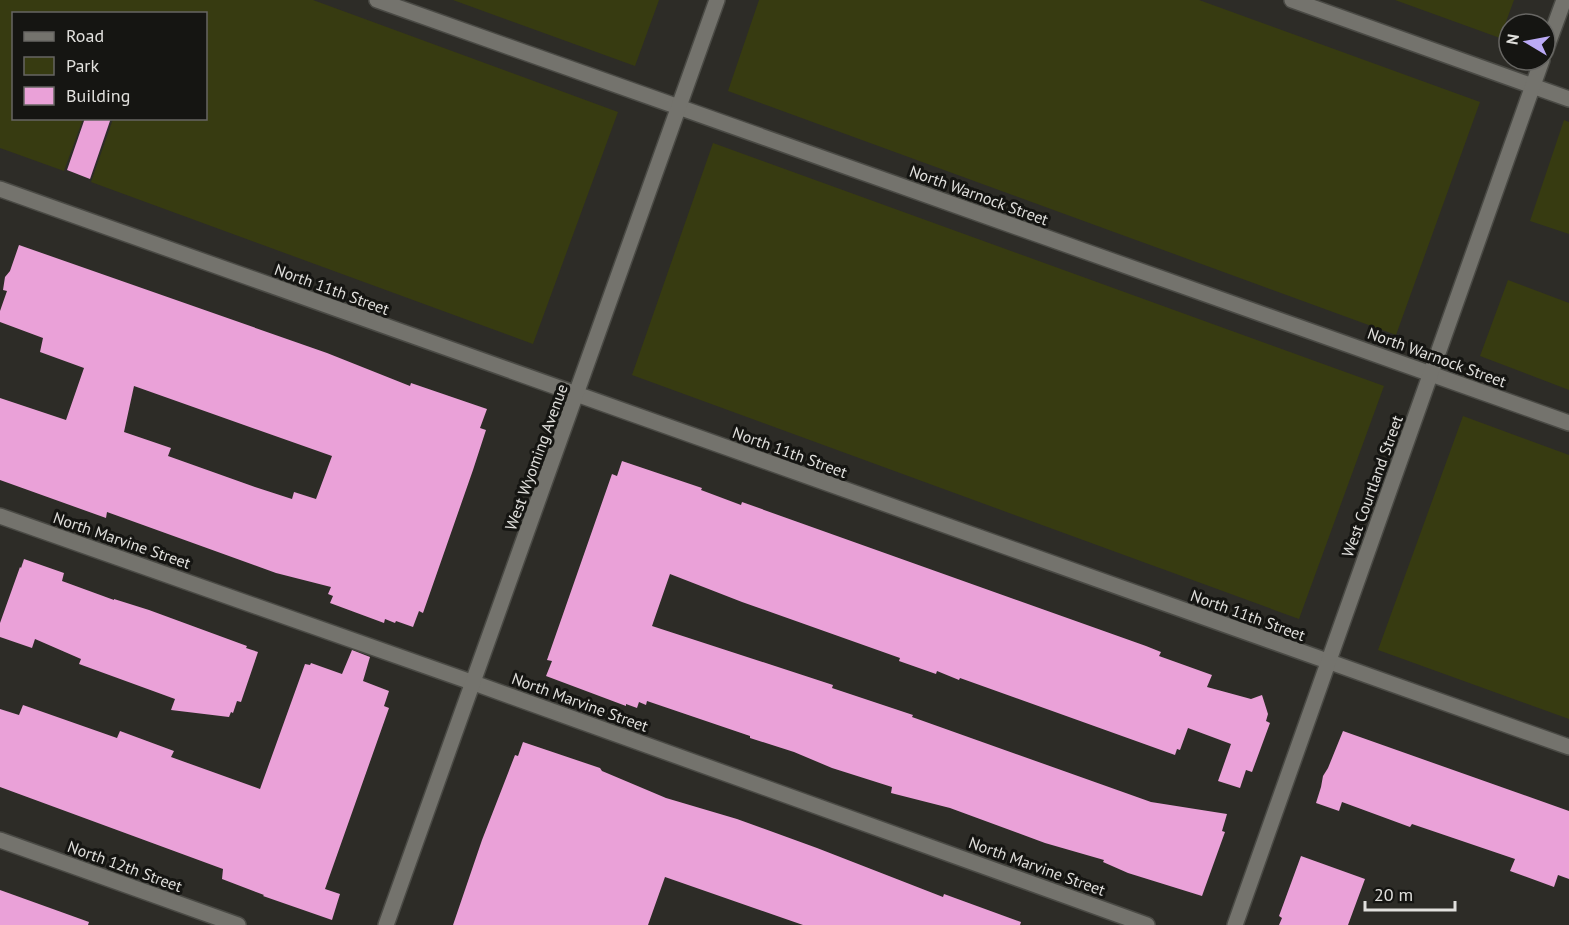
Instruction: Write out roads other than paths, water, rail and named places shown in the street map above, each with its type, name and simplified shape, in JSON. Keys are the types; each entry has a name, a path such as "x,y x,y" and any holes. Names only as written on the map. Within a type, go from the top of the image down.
{"street":[{"name":"North Warnock Street","path":"378,0 1569,423"},
{"name":"West Wyoming Avenue","path":"386,925 717,0"},
{"path":"1292,0 1569,99"},
{"path":"1557,19 1564,0"},
{"name":"West Courtland Street","path":"1235,925 1538,72"},
{"name":"North 11th Street","path":"0,189 1569,747"},
{"name":"North Marvine Street","path":"0,516 474,683 1147,925"},
{"name":"North 12th Street","path":"0,840 238,925"}]}
